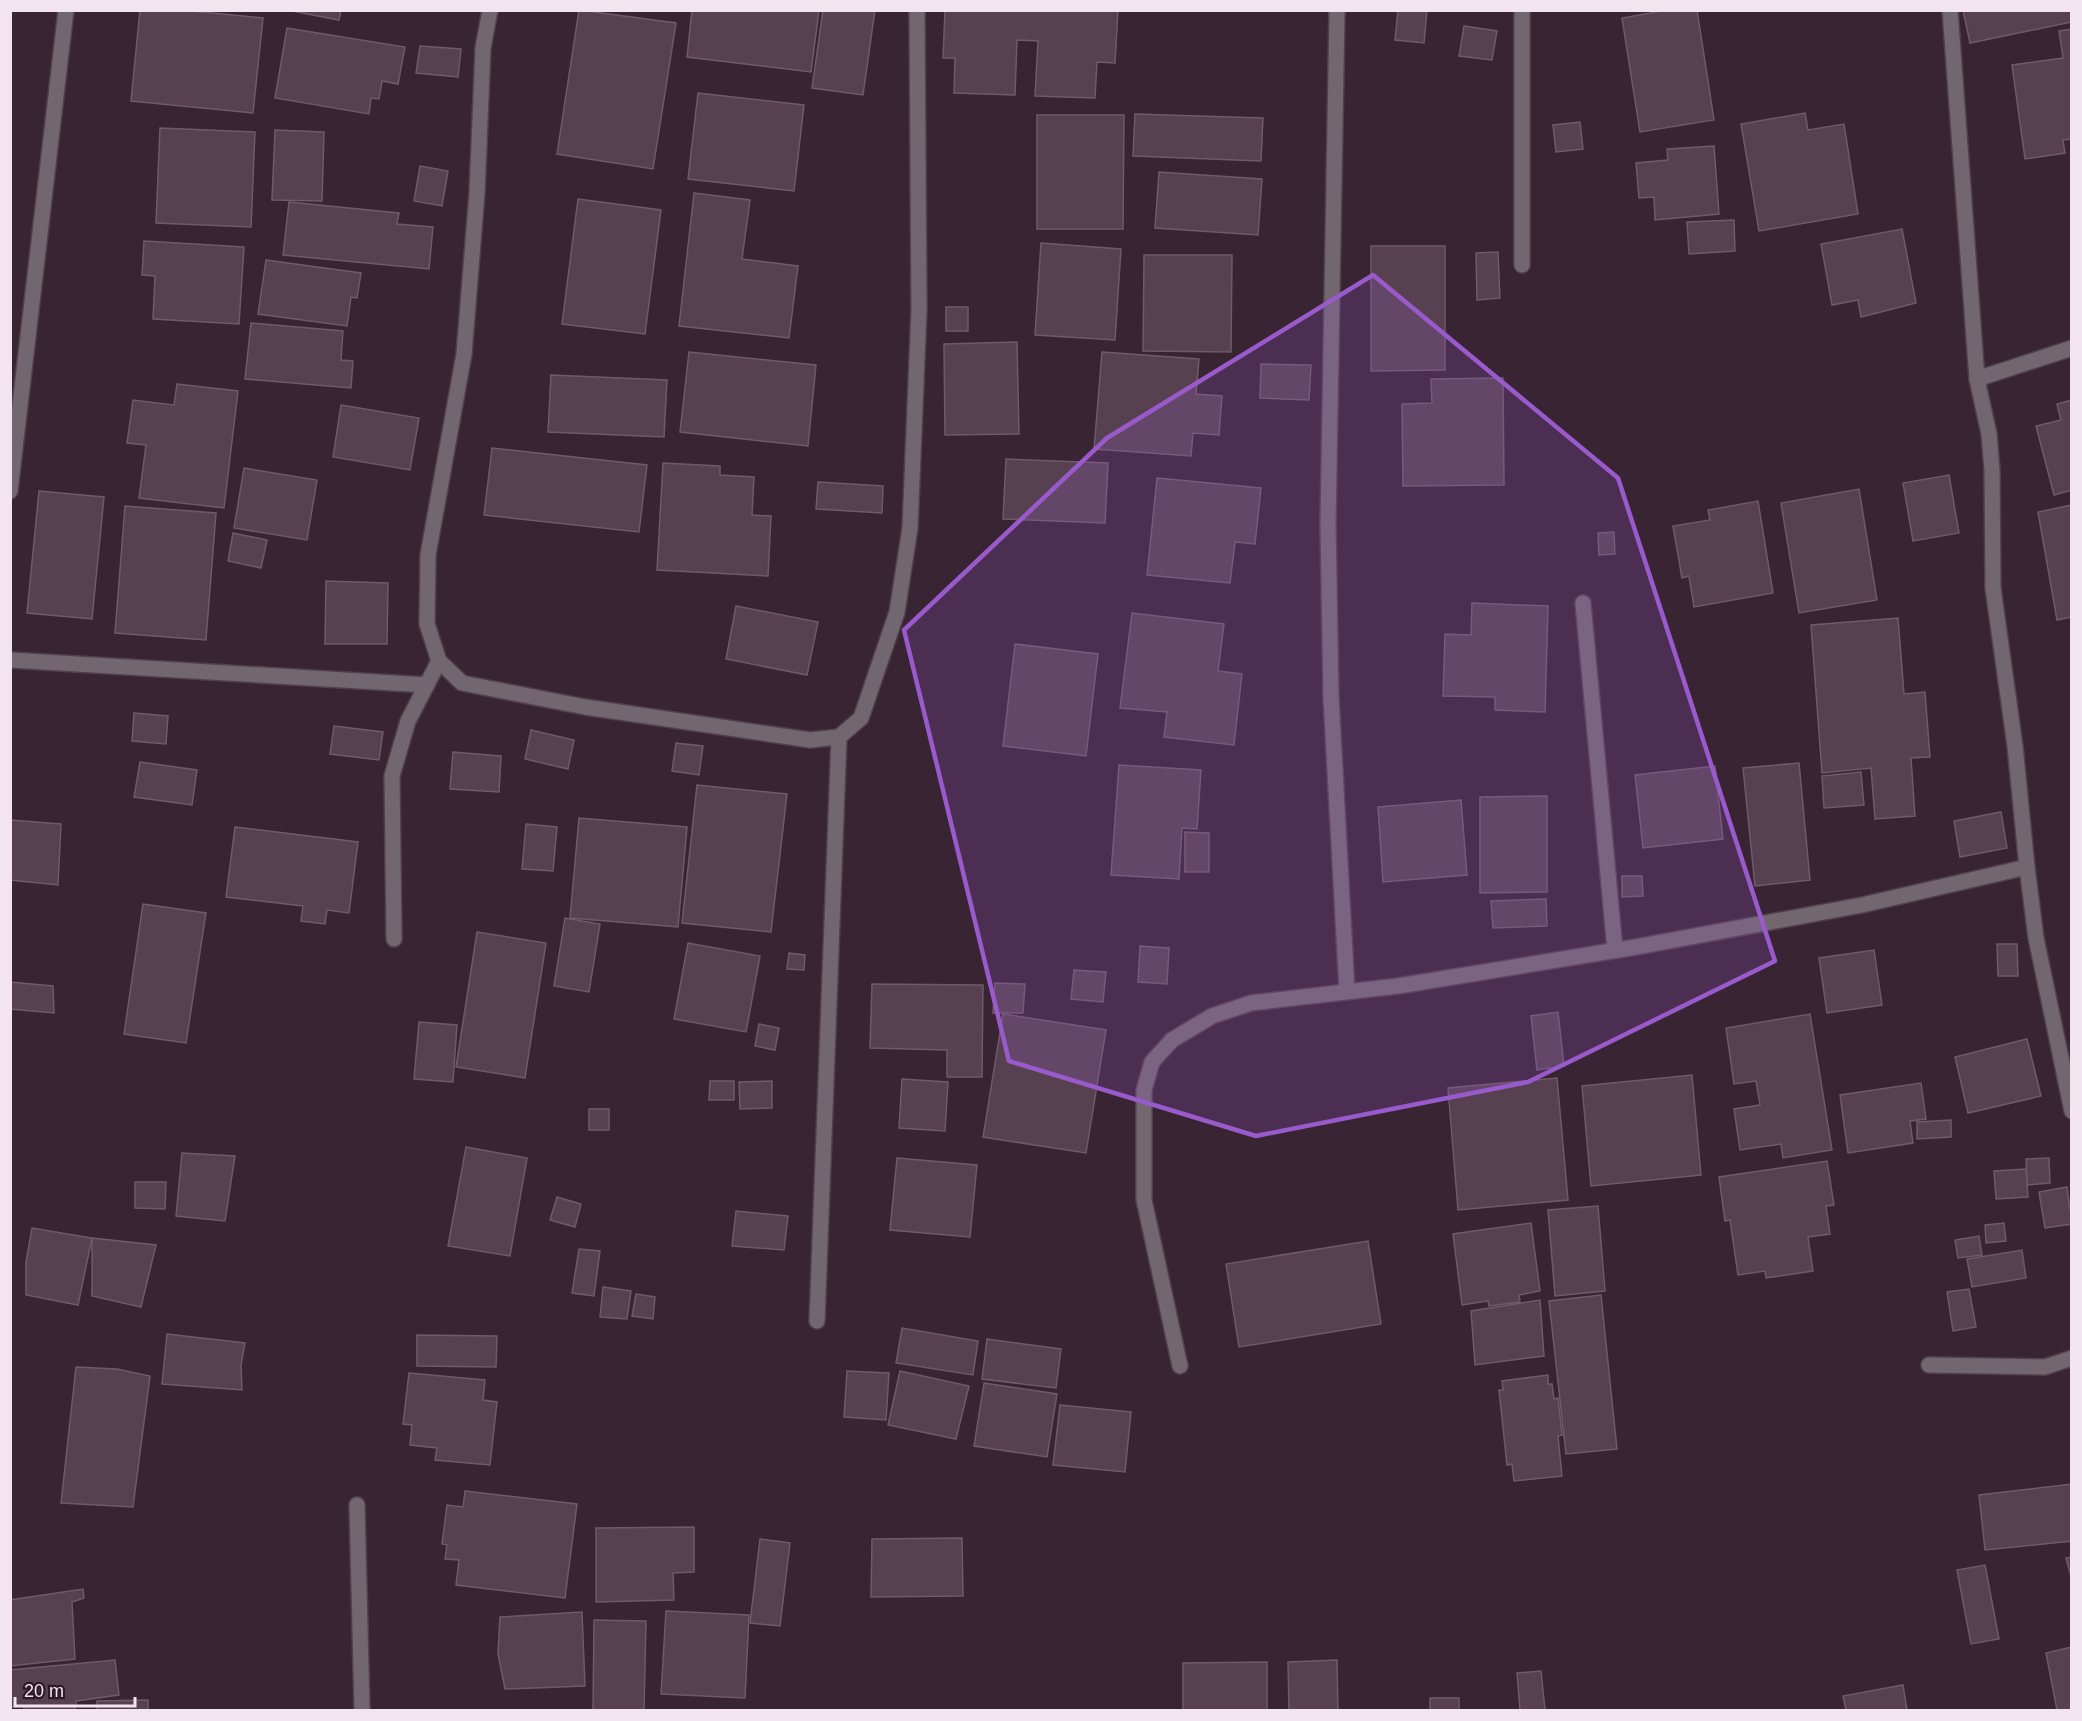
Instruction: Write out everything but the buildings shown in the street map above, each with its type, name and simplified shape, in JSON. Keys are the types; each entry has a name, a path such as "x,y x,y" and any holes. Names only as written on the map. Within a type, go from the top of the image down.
{"street":[{"path":"10,491 66,10"},
{"path":"490,10 483,48 477,193 464,354 428,555 427,624 439,661 462,683 574,705 810,740 839,737 861,718 897,612 910,528 919,310 917,10"},
{"path":"1337,10 1328,524 1331,697 1347,991"},
{"path":"1522,10 1522,265"},
{"path":"1950,10 1977,379 1989,434 1992,470 1993,588 2015,746 2027,867 2040,961 2072,1111"},
{"path":"1977,379 2072,348"},
{"path":"1583,603 1615,950"},
{"path":"10,660 427,685"},
{"path":"394,939 392,776 408,721 439,661"},
{"path":"817,1320 839,737"},
{"path":"1180,1366 1143,1200 1144,1090 1152,1062 1172,1040 1212,1016 1251,1003 1398,986 1615,950 1862,904 2027,867"},
{"path":"1929,1365 2045,1367 2072,1358"},
{"path":"357,1505 362,1710"}],"highlighted area":[{"path":"1373,275 1618,478 1775,961 1528,1082 1256,1136 1009,1061 904,630 1107,438"}]}
